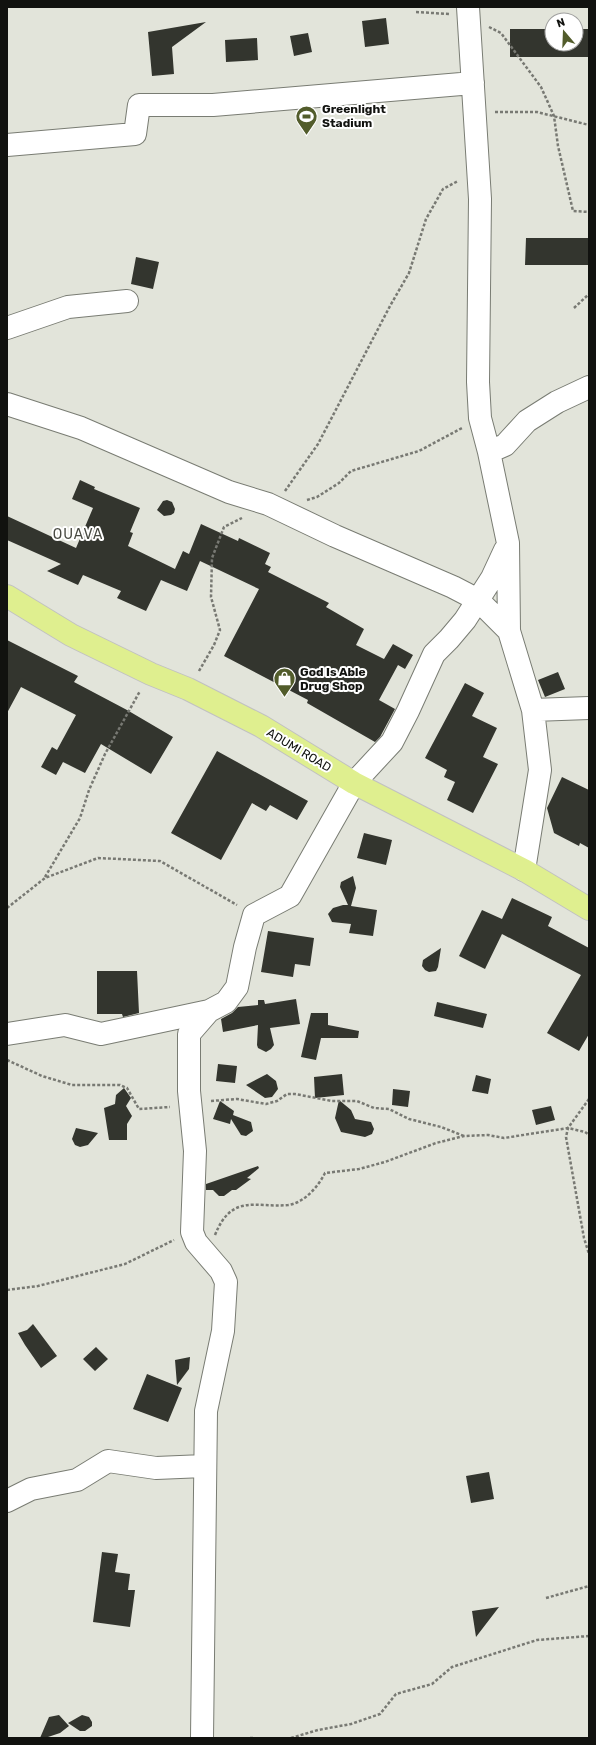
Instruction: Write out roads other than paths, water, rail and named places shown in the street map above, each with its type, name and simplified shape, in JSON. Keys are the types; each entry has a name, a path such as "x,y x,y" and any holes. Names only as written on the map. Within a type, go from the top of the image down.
{"main road":[{"name":"ADUMI ROAD","path":"7,596 71,635 151,674 188,689 261,726 354,784 524,870 589,909"}],"street":[{"path":"468,11 480,199 478,382 480,418 489,452 508,543 509,631 533,710 540,770 524,870"},
{"path":"7,145 135,134 139,105 213,105 473,83"},
{"path":"7,328 68,307 128,301"},
{"path":"489,452 505,445 527,421 557,402 589,387"},
{"path":"7,404 81,428 229,492 268,504 335,536 453,587 478,600 509,631"},
{"path":"7,1034 65,1024 101,1034 209,1011 226,1002 237,987 245,947 254,915 290,896 354,784 392,742 434,654 465,620 492,578 508,543"},
{"path":"533,710 589,708"},
{"path":"202,1738 204,1466 206,1411 223,1331 226,1282 221,1271 196,1242 192,1232 195,1151 191,1104 189,1034 209,1011"},
{"path":"7,1501 31,1489 77,1480 108,1461 156,1468 204,1466"}],"place":[{"name":"Greenlight Stadium","path":"307,136"},
{"name":"God Is Able Drug Shop","path":"285,698"}],"district":[{"name":"OUAVA","path":"78,534"}]}
